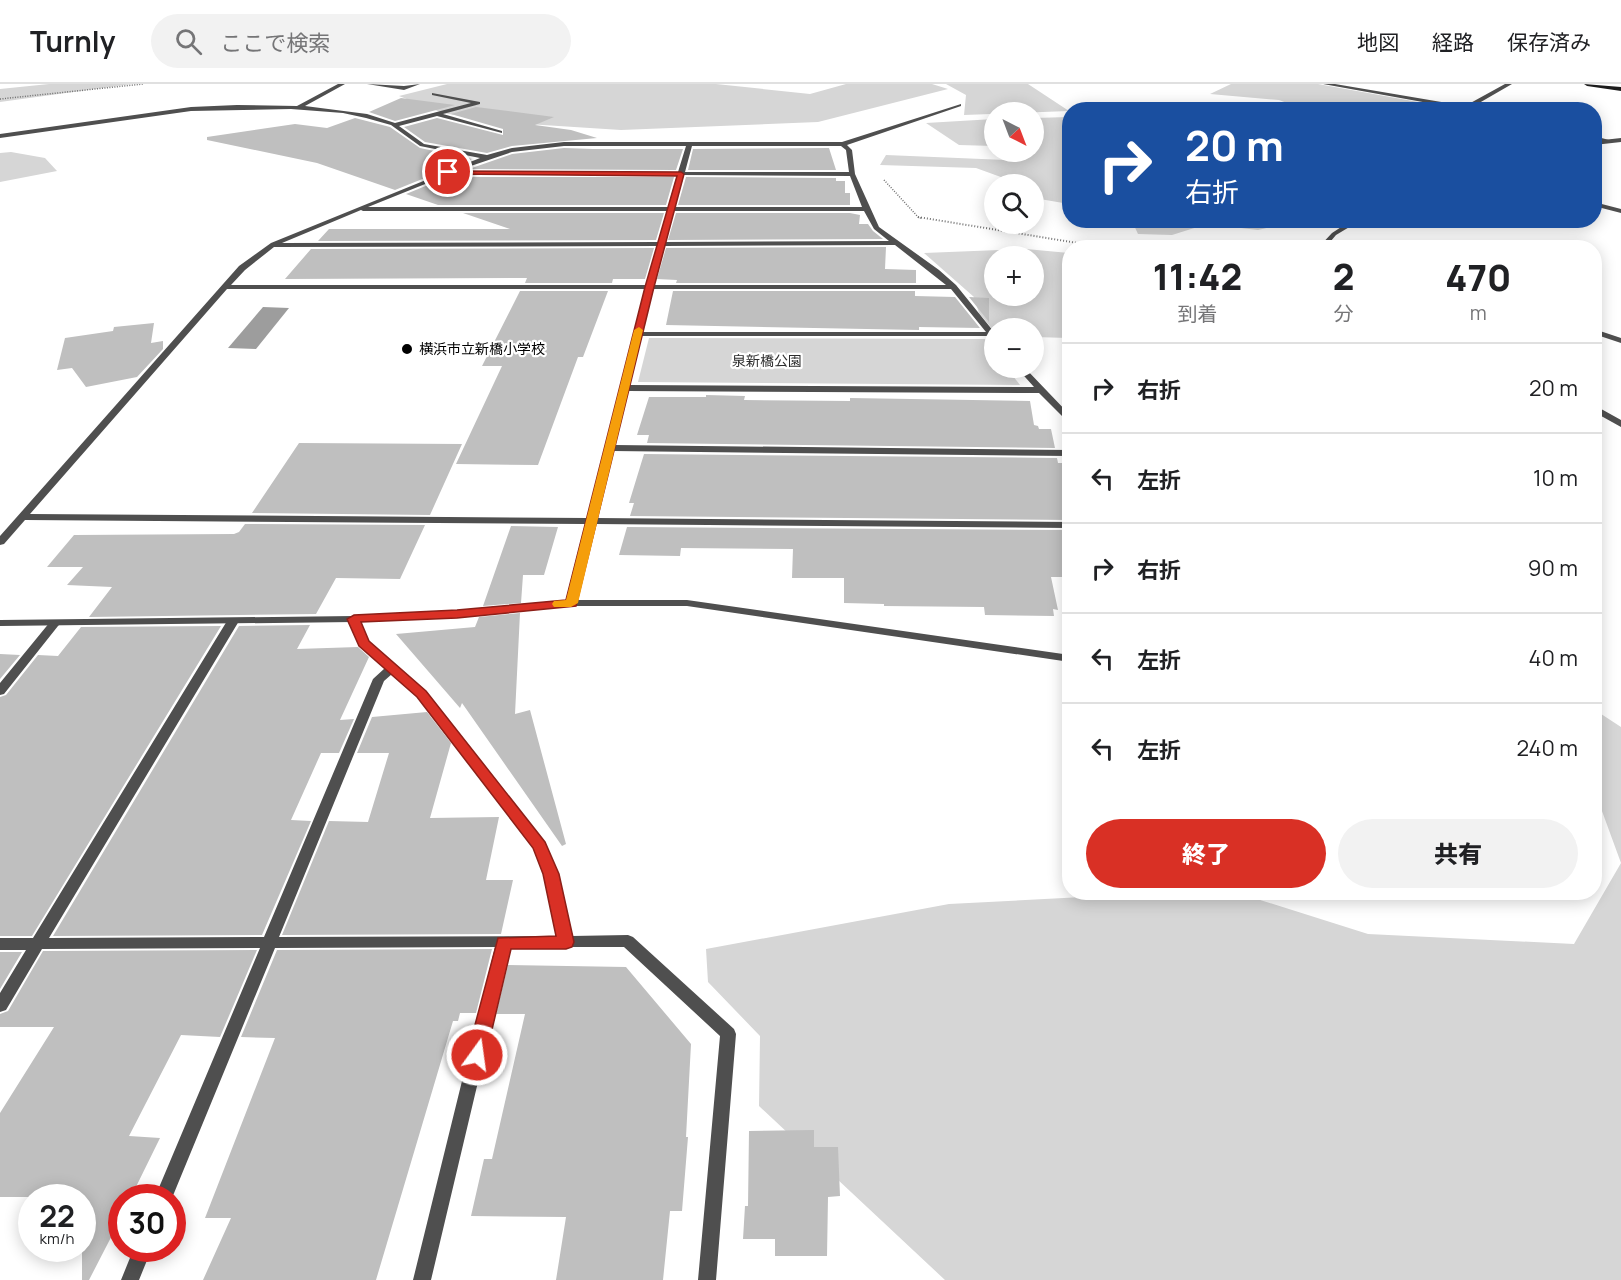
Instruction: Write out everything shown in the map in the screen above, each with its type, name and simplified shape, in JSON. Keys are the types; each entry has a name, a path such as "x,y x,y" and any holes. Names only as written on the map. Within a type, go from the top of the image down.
{"main road":[{"path":"1587,84 1621,89"}],"street":[{"path":"294,109 342,84"},
{"path":"370,84 414,91"},
{"path":"404,88 417,84"},
{"path":"1326,84 1431,102"},
{"path":"1477,102 1509,84"},
{"path":"395,125 478,103 434,94"},
{"path":"0,542 242,268 271,245 487,157 528,147 564,144 843,144 958,105"},
{"path":"0,136 191,109 215,107 294,109 356,113 395,125 412,141 422,145 487,157"},
{"path":"436,114 500,132"},
{"path":"1602,140 1607,141"},
{"path":"1602,142 1621,140"},
{"path":"843,144 849,150 852,174 876,228 936,272 984,324"},
{"path":"571,603 661,244 689,145"},
{"path":"448,172 852,174"},
{"path":"1602,206 1621,211"},
{"path":"355,209 866,209"},
{"path":"1328,240 1344,228"},
{"path":"271,245 894,243"},
{"path":"227,287 952,287"},
{"path":"638,334 984,335"},
{"path":"1602,334 1621,341"},
{"path":"1030,378 1062,412"},
{"path":"624,388 1041,390"},
{"path":"1602,413 1621,424"},
{"path":"610,448 1062,453"},
{"path":"23,517 1062,525"},
{"path":"0,623 354,619 457,614 571,603 687,603 1062,658"},
{"path":"354,619 363,643 422,694 540,846 551,874 566,942"},
{"path":"0,1006 233,621"},
{"path":"0,692 54,624"},
{"path":"169,1184 380,679 393,668"},
{"path":"0,944 627,940 728,1034 707,1280"},
{"path":"422,1280 504,942"},
{"path":"130,1280 137,1262"}],"path":[{"path":"0,99 143,84"},
{"path":"880,176 919,218 1062,241"}],"green space":[{"path":"49,84 132,84 0,102 0,89"},
{"path":"447,84 716,84 810,94 846,84 932,84 948,89 818,122 621,130 497,122 443,113 399,96"},
{"path":"946,84 1028,84 1062,106 1062,111 1044,112 1044,102 984,102 984,114 964,115 966,95"},
{"path":"1231,84 1318,84 1418,102 1284,102 1210,94"},
{"path":"1062,117 1062,203 1044,200 1044,174 992,174 976,168 880,165 886,155 984,159 984,162 1044,162 1044,118"},
{"path":"984,120 984,146 959,145 926,123"},
{"path":"11,152 45,158 57,171 0,182 0,153"},
{"path":"1135,228 1194,228 1172,235 1138,234"},
{"path":"1241,228 1266,228 1258,230"},
{"path":"984,251 984,306 1044,306 1044,251 1062,252 1062,338 1044,337 1044,318 984,319 979,313 974,297 924,253"},
{"name":"泉新橋公園","path":"649,338 984,339 984,378 1015,378 1020,385 638,382"},
{"path":"1602,715 1621,727 1621,863 1602,811"},
{"path":"1621,863 1621,1280 945,1280 759,1106 760,1036 708,982 706,949 949,904 1062,898 1062,900 1260,900 1368,934 1574,944 1600,900 1602,900 1602,896"}],"shaded area":[{"path":"263,307 289,308 256,349 228,348"}],"building":[{"path":"401,98 455,105 395,121 369,112"},
{"path":"476,107 554,117 535,125 571,130 597,138 512,146 487,153 425,142 404,127 437,118 503,135 503,129 451,114"},
{"path":"355,118 390,127 420,148 472,159 395,190 317,163 207,140 207,137 295,124 327,128"},
{"path":"564,148 683,149 676,170 469,169 512,154"},
{"path":"829,148 836,170 688,170 693,149"},
{"path":"450,176 674,177 666,205 438,205 406,194"},
{"path":"686,177 836,178 836,181 845,181 845,193 850,193 850,205 678,205"},
{"path":"463,213 664,213 656,240 318,241 329,229 510,229"},
{"path":"676,213 850,213 860,215 859,224 868,224 883,239 668,240"},
{"path":"886,247 885,269 916,270 916,283 676,283 677,280 657,279 666,248"},
{"path":"654,248 645,279 613,279 612,283 525,283 527,278 285,279 311,249"},
{"path":"520,291 608,291 583,357 578,357 538,465 456,464 502,366 482,366"},
{"path":"673,291 915,291 915,296 955,297 980,328 919,327 919,330 666,325"},
{"path":"969,297 984,298 984,306 989,306 989,318 986,318"},
{"path":"154,323 151,343 163,341 163,349 137,377 86,387 72,368 57,370 65,338 113,331 114,327"},
{"path":"706,395 745,396 744,400 850,401 850,398 1030,401 1034,425 1039,429 1051,429 1055,448 647,443 649,435 637,435 649,397 706,397"},
{"path":"299,443 462,444 430,515 252,513"},
{"path":"644,454 1057,458 1058,463 1062,463 1062,520 630,516 634,503 629,503"},
{"path":"245,524 425,525 400,579 336,578 316,614 89,617 112,587 67,585 83,567 47,567 74,535 234,534 239,532"},
{"path":"511,526 558,527 544,575 523,575 521,603 483,606"},
{"path":"627,527 1062,530 1062,577 1051,577 1058,610 1053,609 1054,616 985,615 984,607 884,606 884,604 844,603 844,578 792,578 793,549 681,548 680,556 619,555"},
{"path":"520,613 515,714 530,710 566,844 562,846 462,703 460,708 396,634 475,627 479,617"},
{"path":"310,625 297,649 358,647 369,657 340,720 354,719 339,753 321,753 291,820 311,821 262,935 53,936 239,626"},
{"path":"221,626 32,936 0,936 0,697 6,695 38,655 58,656 81,627"},
{"path":"0,654 20,655 0,679"},
{"path":"427,712 451,743 430,818 499,817 486,880 513,880 501,934 282,935 329,821 368,822 389,753 357,753 372,717"},
{"path":"492,949 476,1013 460,1013 458,1021 453,1021 376,1280 203,1280 231,1218 205,1218 275,1038 241,1037 277,950"},
{"path":"257,950 220,1037 181,1035 129,1136 160,1138 137,1184 108,1184 108,1243 89,1280 82,1280 82,1262 96,1262 96,1184 18,1184 18,1197 0,1197 0,1113 54,1027 0,1027 0,1014 8,1011 43,951"},
{"path":"0,952 22,952 0,989"},
{"path":"508,965 626,967 691,1044 686,1137 688,1137 682,1211 670,1211 663,1280 556,1280 566,1217 471,1216 484,1159 492,1159 525,1014 496,1014"},
{"path":"814,1130 814,1147 838,1147 840,1196 828,1197 827,1256 775,1256 775,1239 743,1239 745,1206 748,1206 749,1131"}],"slow traffic":[{"path":"559,604 571,603 639,330"}],"place":[{"name":"横浜市立新橋小学校","path":"407,349"}],"route":[{"path":"448,172 465,174 681,174 650,287 571,603 457,614 354,619 363,643 422,694 540,846 551,874 566,942 504,942 477,1055"}]}
